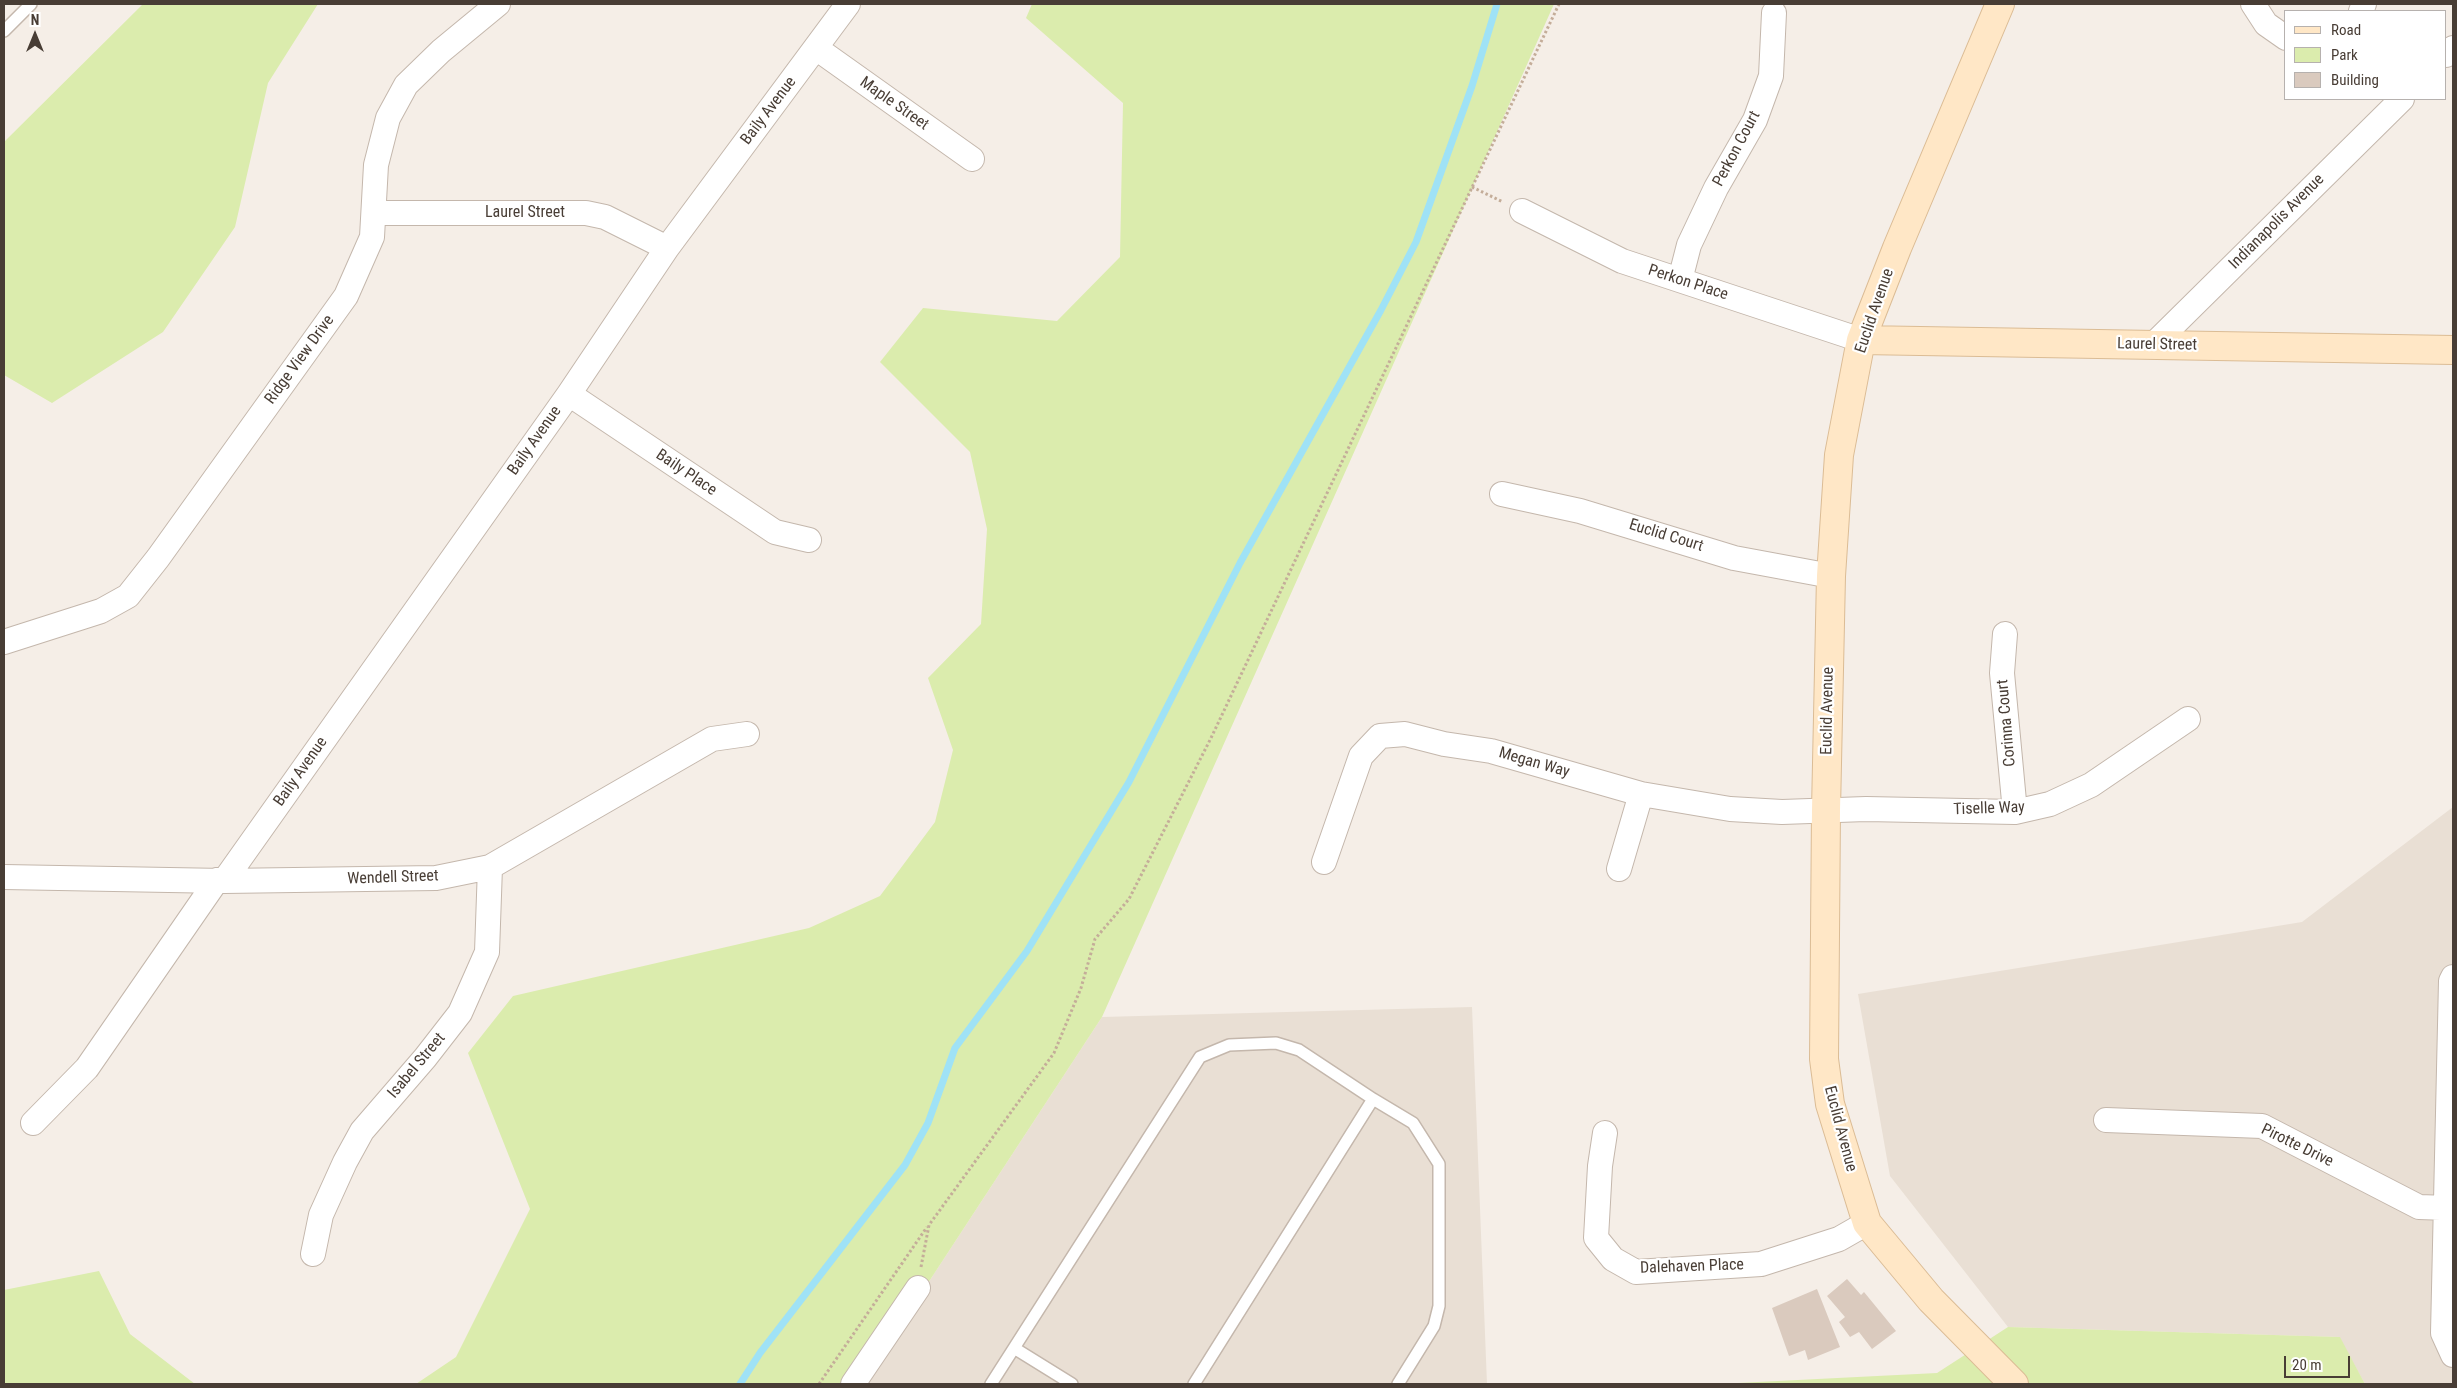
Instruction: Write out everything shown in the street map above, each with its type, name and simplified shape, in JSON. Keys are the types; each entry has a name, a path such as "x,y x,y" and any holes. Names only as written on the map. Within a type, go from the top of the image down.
{"main road":[{"name":"Euclid Avenue","path":"2000,4 1897,248 1861,340 1839,455 1831,576 1826,810 1824,1059 1830,1104 1867,1223 1931,1300 2014,1384"},
{"name":"Laurel Street","path":"1861,340 2453,350"}],"street":[{"name":"Ridge View Drive","path":"4,642 101,611 128,596 158,558 346,296 372,237 375,213 376,165 388,118 406,85 441,51 498,4"},
{"name":"Baily Avenue","path":"33,1123 87,1068 568,394 667,248 848,4"},
{"path":"2253,4 2266,24 2284,37"},
{"name":"Perkon Court","path":"1680,280 1690,245 1716,188 1755,120 1771,76 1774,13"},
{"name":"Maple Street","path":"816,48 972,160"},
{"name":"Indianapolis Avenue","path":"2152,345 2401,100"},
{"name":"Perkon Place","path":"1522,211 1622,261 1861,340"},
{"name":"Laurel Street","path":"375,213 586,213 605,217 667,248"},
{"name":"Baily Place","path":"568,394 775,532 809,540"},
{"name":"Euclid Court","path":"1502,494 1580,510 1734,558 1831,576"},
{"name":"Corinna Court","path":"2005,634 2002,673 2015,812"},
{"name":"Tiselle Way","path":"1826,810 2015,812 2050,804 2092,785 2188,719"},
{"name":"Wendell Street","path":"4,877 220,880 436,878 490,868 712,739 747,734"},
{"name":"Megan Way","path":"1324,862 1360,756 1380,736 1405,734 1444,744 1491,750 1641,794 1730,809 1782,812 1826,810"},
{"path":"1619,869 1641,794"},
{"name":"Isabel Street","path":"313,1254 321,1215 345,1162 362,1131 425,1058 460,1013 487,952 490,868"},
{"path":"2453,976 2451,981 2450,1138 2443,1333 2453,1355"},
{"name":"Pirotte Drive","path":"2106,1120 2262,1126 2419,1207 2448,1208"},
{"name":"Dalehaven Place","path":"1605,1134 1600,1166 1596,1238 1613,1259 1636,1272 1761,1264 1839,1239 1867,1223"},
{"path":"853,1384 918,1288"}],"lane":[{"path":"4,31 31,4"},
{"path":"991,1384 1200,1057 1229,1045 1276,1043 1300,1050 1373,1099 1413,1123 1439,1164 1439,1306 1434,1326 1398,1384"},
{"path":"1194,1384 1373,1099"},
{"path":"1014,1348 1072,1384"}],"path":[{"path":"819,1384 929,1225 1054,1052 1081,988 1095,939 1128,899 1211,738 1559,4"},
{"path":"1472,187 1522,211"},
{"path":"918,1288 929,1225"}],"shaded area":[{"path":"2453,807 2453,1384 2365,1384 2339,1337 2008,1327 1890,1176 1858,994 2302,922"},
{"path":"1472,1007 1487,1384 862,1384 1102,1017"}],"green space":[{"path":"143,4 318,4 268,83 235,227 163,332 52,403 4,375 4,142"},
{"path":"1032,4 1554,4 1102,1017 862,1384 416,1384 456,1357 530,1209 468,1053 513,996 809,928 880,896 935,822 953,750 928,678 981,624 987,529 970,452 880,362 923,308 1057,321 1120,257 1123,103 1026,18"},
{"path":"99,1271 130,1334 195,1384 4,1384 4,1290"},
{"path":"2008,1327 2340,1337 2365,1384 1718,1384 1937,1373"}],"building":[{"path":"1847,1279 1861,1295 1864,1292 1896,1331 1872,1349 1859,1332 1850,1337 1839,1322 1845,1317 1827,1296"},
{"path":"1817,1289 1840,1347 1808,1360 1805,1350 1789,1356 1772,1308"}],"waterway":[{"path":"740,1384 760,1353 905,1165 928,1123 955,1048 1027,951 1129,782 1240,563 1381,310 1416,242 1472,86 1497,4"}]}
